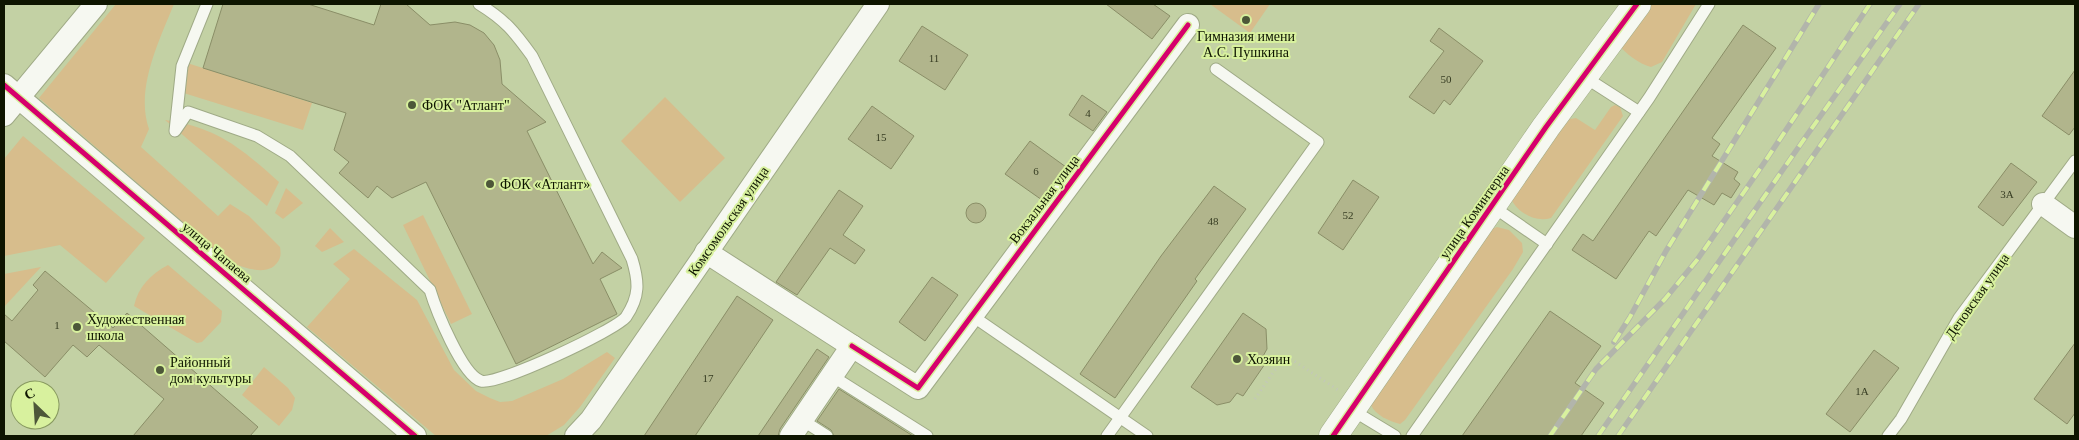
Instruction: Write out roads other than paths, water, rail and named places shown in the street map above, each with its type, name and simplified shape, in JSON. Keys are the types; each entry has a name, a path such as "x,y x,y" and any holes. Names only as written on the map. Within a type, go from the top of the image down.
{"street":[{"path":"4,116 11,91 96,4"},
{"name":"Комсомольская улица","path":"576,436 591,420 878,4"},
{"name":"улица Коминтерна","path":"1333,436 1347,401 1492,206 1637,4"},
{"name":"Вокзальная улица","path":"852,346 918,388 1188,25"},
{"name":"улица Чапаева","path":"11,91 415,436"},
{"path":"2043,204 2075,227"},
{"path":"706,252 852,346 796,428"}],"lane":[{"path":"207,4 182,66 175,131 188,112 257,136 290,156 430,290 436,308 464,367 481,381 494,381 517,373 610,329 625,318 637,298 638,278 632,259 532,56 513,29 500,17 479,4"},
{"path":"1412,436 1639,112 1709,4"},
{"path":"1107,436 1318,142 1216,69"},
{"path":"1584,76 1639,112"},
{"name":"Деповская улица","path":"1888,436 1901,419 1959,318 2075,161"},
{"path":"1492,206 1547,244"},
{"path":"971,315 1147,436"},
{"path":"832,376 927,436"},
{"path":"1347,401 1395,436"},
{"path":"796,428 827,436"}],"railway":[{"path":"1614,342 1666,251 1819,4"},
{"path":"1550,436 1596,369 1665,299 1697,260 1870,4"},
{"path":"1598,436 1900,4"},
{"path":"1618,436 1919,4"}],"place":[{"name":"Гимназия имени А.С. Пушкина","path":"1246,20"},
{"name":"ФОК \"Атлант\"","path":"412,105"},
{"name":"ФОК «Атлант»","path":"490,184"},
{"name":"Художественная школа","path":"77,327"},
{"name":"Хозяин","path":"1237,359"},
{"name":"Районный дом культуры","path":"160,370"}]}
